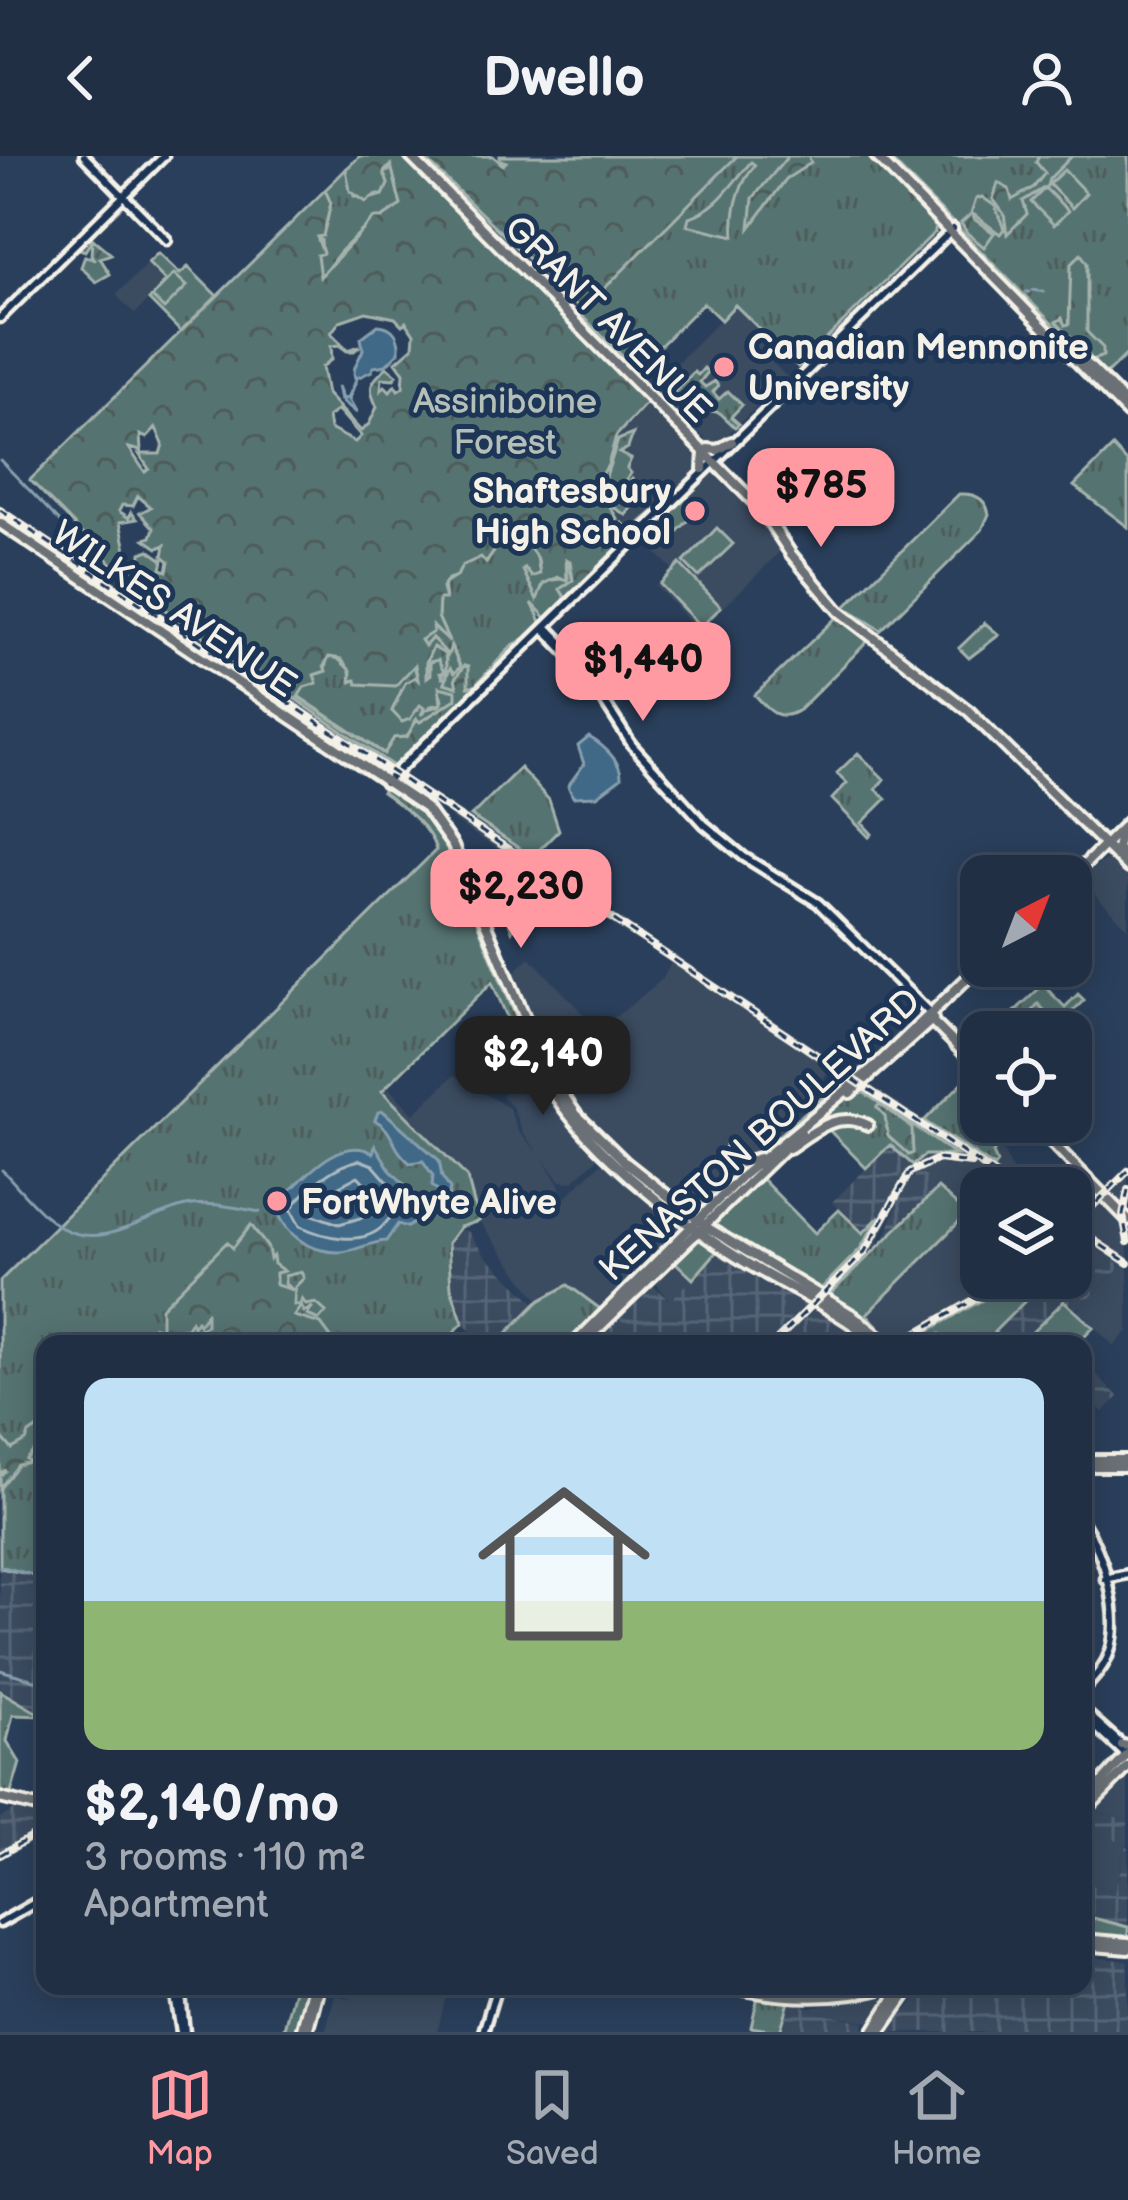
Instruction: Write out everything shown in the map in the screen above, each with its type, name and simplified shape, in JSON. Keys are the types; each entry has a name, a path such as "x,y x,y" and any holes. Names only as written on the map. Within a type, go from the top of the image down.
{"main road":[{"name":"GRANT AVENUE","path":"413,156 765,507 810,572 842,608 972,708 1094,831 1104,848 1128,864"},
{"path":"879,156 1128,410"},
{"path":"703,469 706,460 733,442"},
{"name":"WILKES AVENUE","path":"0,523 389,782"},
{"path":"389,782 438,821 492,938 531,1049 600,1142 599,1162 622,1164 697,1223 710,1239"},
{"path":"389,782 443,835 531,1049 563,1108 674,1210 854,1316 867,1314 879,1335"},
{"path":"1094,831 1110,836 1125,828"},
{"path":"1092,860 1125,828"},
{"path":"1125,828 1117,848 1128,864"},
{"path":"1104,848 1128,864"},
{"path":"465,874 476,880 473,894"},
{"name":"KENASTON BOULEVARD","path":"587,1335 697,1223 962,987"},
{"path":"931,1017 960,1046"},
{"path":"531,1049 537,1042 548,1045 546,1068"},
{"path":"732,1147 733,1158 741,1162 767,1159 838,1118 868,1125"},
{"path":"600,1142 622,1141 622,1164"},
{"path":"1056,1143 1128,1217"},
{"path":"697,1223 716,1208"},
{"path":"716,1208 722,1238"},
{"path":"674,1210 684,1240 710,1239 869,1335"},
{"path":"1092,1463 1128,1463"},
{"path":"1092,1802 1123,1766 1126,1751"},
{"path":"1092,1795 1123,1766"},
{"path":"0,1798 36,1808"},
{"path":"1092,1943 1128,1946"},
{"path":"304,2032 314,1995"},
{"path":"772,1995 832,1995"},
{"path":"882,1995 888,2000 888,2014"},
{"path":"877,2032 895,1995"},
{"path":"877,2032 907,1995"}],"street":[{"path":"84,156 167,240"},
{"path":"0,318 164,156"},
{"path":"733,442 951,229"},
{"path":"680,495 712,456 743,434"},
{"path":"389,782 703,469"},
{"path":"548,626 632,745 679,799 744,857 818,903 931,1017"},
{"path":"535,638 553,635"},
{"path":"1092,1538 1113,1617 1112,1646 1092,1680"},
{"path":"1105,1579 1128,1574"},
{"path":"1092,1721 1126,1751"},
{"path":"0,1923 36,1902"},
{"path":"179,1995 183,2032"},
{"path":"483,2032 493,1995"}],"shaded area":[{"path":"148,263 167,281 135,314 116,295"},
{"name":"Canadian Mennonite University","path":"735,305 776,345 766,356 787,377 714,448 653,386"},
{"path":"648,401 706,460 679,493 715,462 785,547 699,632 656,586 672,569 652,549 668,532 654,519 635,538 598,499 626,468 615,436"},
{"path":"832,458 866,493 831,527 797,493"},
{"path":"458,810 994,1167 960,1167 960,1208 919,1172 909,1180 873,1251 788,1335 775,1335 860,1249 900,1176 925,1155 954,1153 830,1070 780,1134 692,1211 609,1137 602,1136 570,1101 510,976 530,957 589,1020 590,1028 626,1009 662,979 671,963 451,819"},
{"path":"1110,856 1128,874 1128,929 1092,892 1092,870"},
{"path":"527,1059 539,1093 600,1156 572,1182 556,1176 502,1096 511,1068"},
{"path":"454,1075 509,1108 518,1131 560,1186 554,1208 609,1161 678,1224 676,1233 605,1303 635,1335 627,1335 568,1285 539,1301 479,1221 467,1177 382,1091 386,1085 414,1114"},
{"path":"1001,1144 1011,1167 994,1167 993,1153"},
{"path":"890,1145 913,1165 900,1176 880,1216 863,1234 832,1202"},
{"path":"1128,1164 1128,1331 1114,1346 1077,1311 1122,1266 1092,1246 1092,1200 1099,1193 1121,1215 1122,1204 1105,1187"},
{"path":"920,1171 938,1188 883,1242 904,1187"},
{"path":"960,1221 960,1299 984,1299 921,1335 886,1335 867,1314"},
{"path":"457,1229 468,1231 484,1254 536,1304 505,1335 474,1335 463,1323 451,1288 448,1243"},
{"path":"1092,1246 1122,1266 1092,1296"},
{"path":"718,1250 808,1302 775,1335 635,1335 618,1317 651,1284 670,1301"},
{"path":"674,1261 693,1279 670,1302 654,1280"},
{"path":"1027,1299 1089,1299 1074,1310 1063,1302 1029,1335 993,1333"},
{"path":"817,1307 860,1335 788,1335"},
{"path":"613,1320 629,1335 598,1335"},
{"path":"1092,1370 1119,1397 1103,1412 1092,1401"},
{"path":"0,1568 36,1576 36,1713 0,1691"},
{"path":"1128,1772 1128,1820 1093,1811 1112,1789"},
{"path":"24,1804 36,1807 36,1829 0,1850 0,1818"},
{"path":"1092,1812 1128,1820 1128,1927 1092,1918 1092,1884 1115,1890 1127,1843 1092,1833"},
{"path":"1092,1833 1127,1842 1115,1890 1092,1884"},
{"path":"1092,1957 1128,1961 1128,2032 887,2032 919,1995 1092,1995"},
{"path":"335,1995 353,1999 345,1995 447,1995 437,2032 325,2032"},
{"path":"881,1997 874,2023 814,2012 814,2007"},
{"path":"789,2002 865,2022 862,2032 780,2032"}],"green space":[{"name":"Assiniboine Forest","path":"360,156 405,156 648,401 616,436 608,465 592,490 599,497 618,440 633,434 628,448 619,453 631,459 627,468 631,473 609,505 618,520 608,528 617,531 622,523 632,530 675,494 568,602 560,589 573,580 570,561 566,559 567,580 558,577 543,584 537,600 523,570 532,577 540,574 538,559 529,547 516,545 513,539 495,550 486,563 481,557 448,579 442,588 445,599 439,599 438,617 449,642 433,626 433,632 421,640 425,646 432,638 448,655 451,646 460,667 454,673 450,668 446,676 446,655 433,647 426,678 430,662 438,660 444,683 457,687 455,679 464,666 468,667 468,687 474,687 513,645 532,637 396,768 142,594 30,480 325,190 331,203 323,236 317,237 323,253 317,255 320,277 374,218 401,205 391,165 384,172 388,184 383,195 366,202 350,191 346,169","holes":["366,312 395,318 402,325 406,322 414,334 413,347 396,362 404,373 403,387 381,390 382,378 397,375 387,367 377,377 371,390 377,407 361,431 327,394 322,367 332,359 331,346 347,351 360,346 348,350 331,333 340,321","338,410 361,436 355,442 330,429 328,417","156,428 163,444 160,454 139,454 149,469 145,472 129,448 141,451 140,435 147,438","138,496 151,507 140,513 154,528 145,539 158,548 165,545 167,571 161,569 163,560 149,550 141,553 141,560 131,558 129,563 120,522 137,519 131,512 129,518 119,511 122,505 133,506","329,657 341,659 351,672 350,681 395,686 415,665 418,680 405,683 392,711 402,722 420,705 424,708 421,715 441,704 439,687 456,691 456,699 420,722 417,719 407,737 394,738 384,754 298,697 304,687 317,683 314,675 326,671"]},
{"name":"Assiniboine Forest","path":"422,156 493,156 503,165 506,162 500,156 737,156 582,311"},
{"path":"736,156 867,156 935,225 935,232 798,367 735,305 721,320 703,303 636,370 579,313"},
{"path":"788,156 808,156 811,163 786,179 750,228 753,198"},
{"path":"887,156 1128,156 1128,353 1104,376"},
{"path":"1039,156 1072,156 1047,186 1023,201 1027,214 1007,234 1004,214 993,199 998,183 1009,189 1012,200 1034,187 1045,173 1036,162"},
{"path":"751,162 755,165 735,207 734,236 687,225 689,217 716,202"},
{"path":"391,164 401,206 374,219 320,278 316,255 322,252 317,237 329,214 325,190 346,169 354,196 365,200 383,195 388,184 383,172"},
{"path":"1064,170 1086,193 1072,208 1049,184"},
{"path":"1045,188 1068,211 1054,225 1031,202"},
{"path":"982,197 995,206 1004,229 1000,234 973,214 994,233 984,247 961,223"},
{"path":"88,235 111,254 100,258 110,274 96,282 81,267 85,256 96,260 91,255 92,240 85,251 77,248"},
{"path":"158,253 180,274 188,267 217,296 182,333 149,300 166,281 148,263"},
{"path":"1081,254 1087,263 1087,332 1103,348 1103,356 1093,360 1056,322 1062,318 1069,324 1071,264"},
{"path":"174,274 187,286 164,309 152,297"},
{"path":"704,368 708,372 700,382 705,387 715,381 718,386 713,392 719,399 728,391 742,405 731,417 739,424 735,427 720,413 667,400"},
{"path":"1113,447 1128,463 1128,527 1074,486"},
{"path":"632,479 652,498 647,504 639,497 626,515 613,507"},
{"path":"959,494 975,496 985,504 989,514 982,530 881,630 845,607"},
{"path":"687,496 700,509 677,532 664,519"},
{"path":"717,528 733,544 699,577 684,562"},
{"path":"513,539 537,557 540,574 533,577 523,570 537,594 547,581 568,578 565,557 556,548 564,546 573,581 560,589 568,602 549,621 532,603 541,621 537,632 513,645 474,687 468,687 464,666 455,679 460,693 456,687 443,685 457,692 456,699 420,722 416,720 407,737 394,738 385,754 298,696 304,687 316,683 314,675 325,670 327,658 336,657 350,670 351,682 358,678 357,683 395,685 414,665 418,680 405,683 392,711 402,721 418,709 406,711 403,705 413,696 421,699 416,703 418,706 419,702 427,709 439,706 438,688 446,678 441,678 444,671 434,661 426,678 429,650 435,647 445,653 432,638 424,648 421,638 433,632 432,624 449,641 438,617 439,598 445,598 443,585 457,576 461,566 480,556 487,562 495,550","holes":["451,646 460,666 454,673 450,667 447,675 445,653 451,660"]},
{"path":"680,564 721,607 701,627 660,584"},
{"path":"840,614 872,637 799,710 780,715 769,710 755,695"},
{"path":"985,623 999,635 969,658 959,648"},
{"path":"858,753 884,779 876,789 886,799 862,823 872,834 869,837 832,799 847,783 837,773"},
{"path":"520,768 549,800 559,830 532,857 471,816"},
{"name":"FortWhyte Alive","path":"385,789 403,797 443,840 527,1044 525,1050 519,1045 492,982 382,1091 467,1177 479,1221 460,1227 448,1243 451,1288 463,1323 451,1335 36,1335 36,1576 0,1568 0,1281 436,850 421,825 382,792"},
{"path":"492,876 525,897 515,912 521,916 512,931"},
{"path":"1041,987 1065,1007 1078,994 1084,1000 1073,1011 1015,1011"},
{"path":"844,1079 956,1155 925,1155 913,1165 890,1145 866,1168 828,1129 777,1161 761,1178 815,1233 839,1210 863,1233 880,1216 860,1249 816,1294 723,1238 715,1224 723,1212 705,1225 698,1220 706,1210 698,1214 697,1206"},
{"path":"960,1085 960,1143 998,1143 993,1153 997,1163 994,1167 924,1121"},
{"path":"880,1104 912,1128 913,1153 909,1155 888,1136 885,1116 877,1107"},
{"path":"938,1188 960,1208 960,1221 867,1314 886,1335 858,1335 817,1307"},
{"path":"251,1225 268,1248 270,1259 273,1256 274,1264 284,1271 276,1273 276,1285 293,1290 285,1284 285,1276 301,1272 304,1278 295,1287 294,1305 302,1299 326,1312 319,1320 307,1315 313,1307 304,1312 301,1306 294,1316 321,1324 329,1335 188,1335 206,1325 206,1314 199,1324 193,1326 191,1321 187,1328 158,1333 155,1327 161,1329 161,1308 227,1242 233,1248"},
{"path":"704,1237 808,1302 718,1250 693,1279 674,1261 654,1280 689,1241"},
{"path":"568,1285 603,1311 581,1335 505,1335 539,1301"},
{"path":"984,1299 1027,1299 994,1332 997,1335 921,1335"},
{"path":"1064,1301 1093,1327 1085,1335 1029,1335"},
{"path":"36,1429 36,1449 26,1459 29,1462 18,1465 0,1488 0,1476 6,1470 0,1473 0,1435 12,1449"},
{"path":"0,1691 36,1716 13,1715 7,1741 20,1763 10,1797 0,1794"},
{"path":"1093,1918 1128,1927 1128,1943 1092,1940"},
{"path":"293,1995 307,1995 297,2032 283,2032"},
{"path":"758,1996 789,2002 780,2032 751,2027"}],"water":[{"path":"378,325 395,333 399,352 386,365 357,378 349,399 357,413 341,400 338,386 343,399 348,398 363,349 361,338"},
{"path":"589,737 615,760 621,778 597,796 573,797 568,786 584,764 578,746"},
{"path":"383,1111 439,1160 450,1189 448,1198 432,1186 433,1176 423,1161 410,1163 375,1120"},
{"path":"375,1145 391,1171 428,1207 425,1217 407,1227 398,1224 386,1241 345,1252 316,1248 298,1238 284,1223 276,1204 334,1155 347,1149 373,1153"}],"waterway":[{"path":"1032,290 1044,292"},
{"path":"0,460 105,568 101,576"},
{"path":"0,516 305,720"},
{"path":"2,1170 46,1216 78,1234 109,1234 195,1205 260,1212"},
{"path":"0,1566 29,1574"},
{"path":"0,1670 36,1680"}],"railway":[{"path":"0,510 985,1167"},
{"path":"782,1335 864,1253 910,1172 938,1159 971,1163"},
{"path":"1092,1207 1128,1171"},
{"path":"1128,1190 1123,1215 1128,1242"},
{"path":"1092,1239 1128,1263"},
{"path":"913,1335 975,1299"},
{"path":"0,1855 36,1834"}],"place":[{"name":"Canadian Mennonite University","path":"724,367"},
{"name":"Shaftesbury High School","path":"695,511"},
{"name":"FortWhyte Alive","path":"277,1201"}]}
